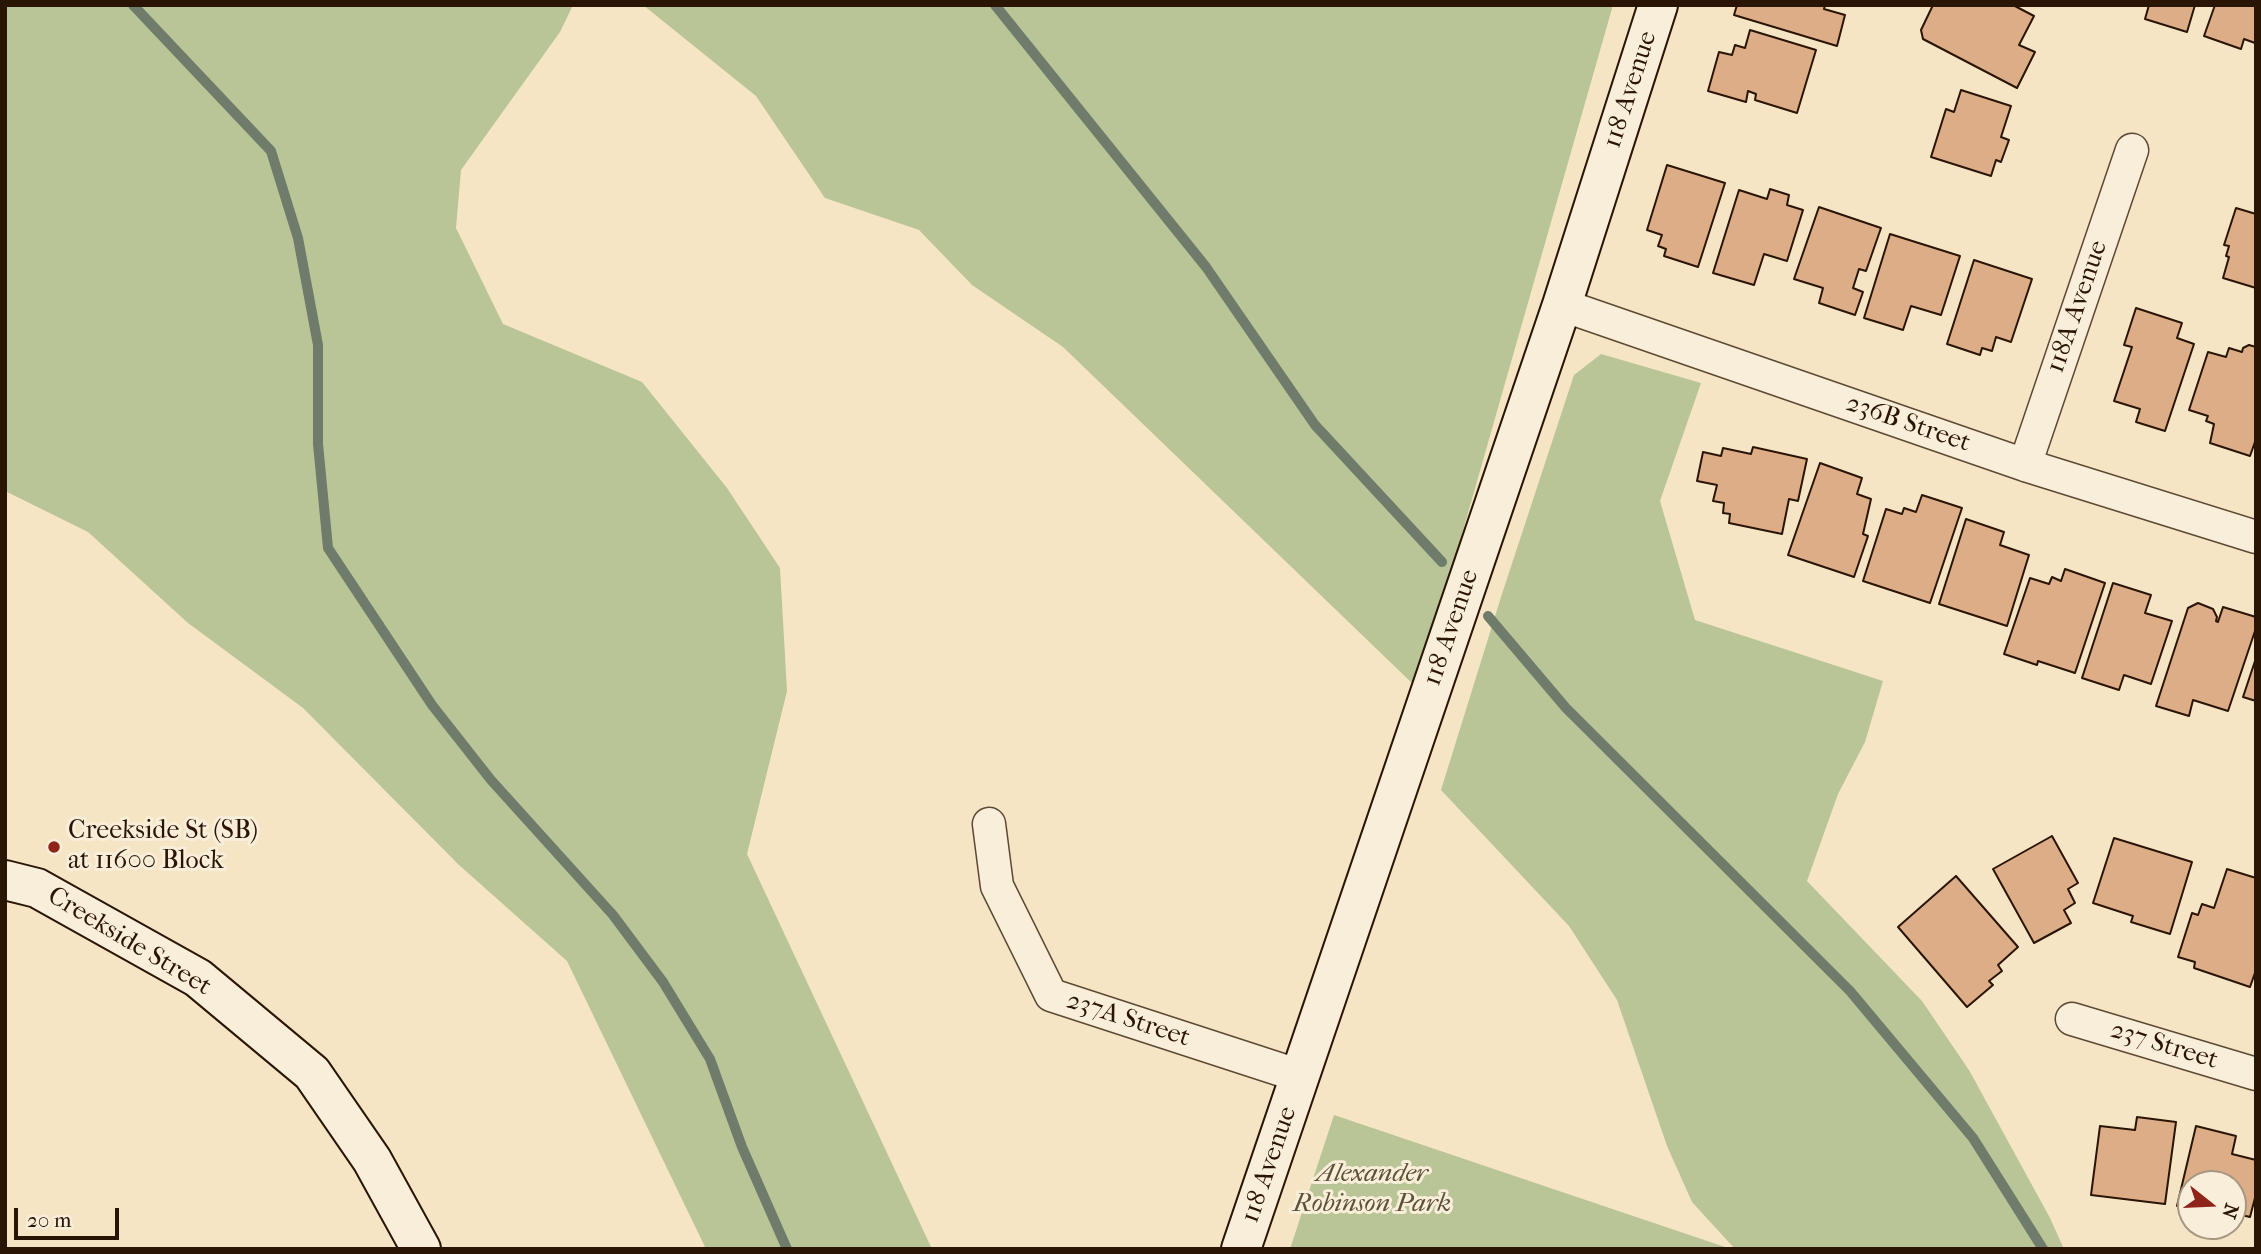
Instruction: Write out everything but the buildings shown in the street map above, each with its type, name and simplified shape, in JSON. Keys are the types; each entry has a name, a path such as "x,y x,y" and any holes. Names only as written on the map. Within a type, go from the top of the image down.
{"street":[{"name":"118 Avenue","path":"1241,1249 1562,305 1658,5"},
{"name":"118A Avenue","path":"2025,464 2132,150"},
{"name":"236B Street","path":"1562,305 2025,464 2256,537"},
{"name":"237A Street","path":"989,824 997,886 1051,995 1300,1076"},
{"name":"Creekside Street","path":"5,880 37,888 198,978 312,1073 372,1160 421,1249"},
{"name":"237 Street","path":"2072,1019 2256,1074"}],"green space":[{"path":"5,5 573,5 560,32 461,170 456,228 503,324 642,382 727,488 780,568 787,691 747,854 932,1249 706,1249 567,961 459,865 303,708 188,623 88,532 5,491"},
{"path":"643,5 1613,5 1456,555 1414,685 1063,347 972,285 919,230 825,198 756,96"},
{"path":"1601,354 1701,383 1660,501 1695,620 1883,681 1865,742 1838,794 1807,881 1922,1001 1969,1070 2050,1218 2064,1249 1735,1249 1692,1202 1667,1146 1617,1000 1569,926 1441,790 1574,375"},
{"name":"Alexander Robinson Park","path":"1334,1115 1731,1249 1290,1249"}],"waterway":[{"path":"133,5 271,151 298,238 318,345 318,444 328,548 432,705 491,780 613,915 663,982 710,1059 742,1147 787,1249"},
{"path":"995,5 1206,267 1315,425 1442,562"},
{"path":"1488,616 1566,708 1850,991 1973,1138 2043,1249"}],"place":[{"name":"Creekside St (SB) at 11600 Block","path":"54,847"}]}
